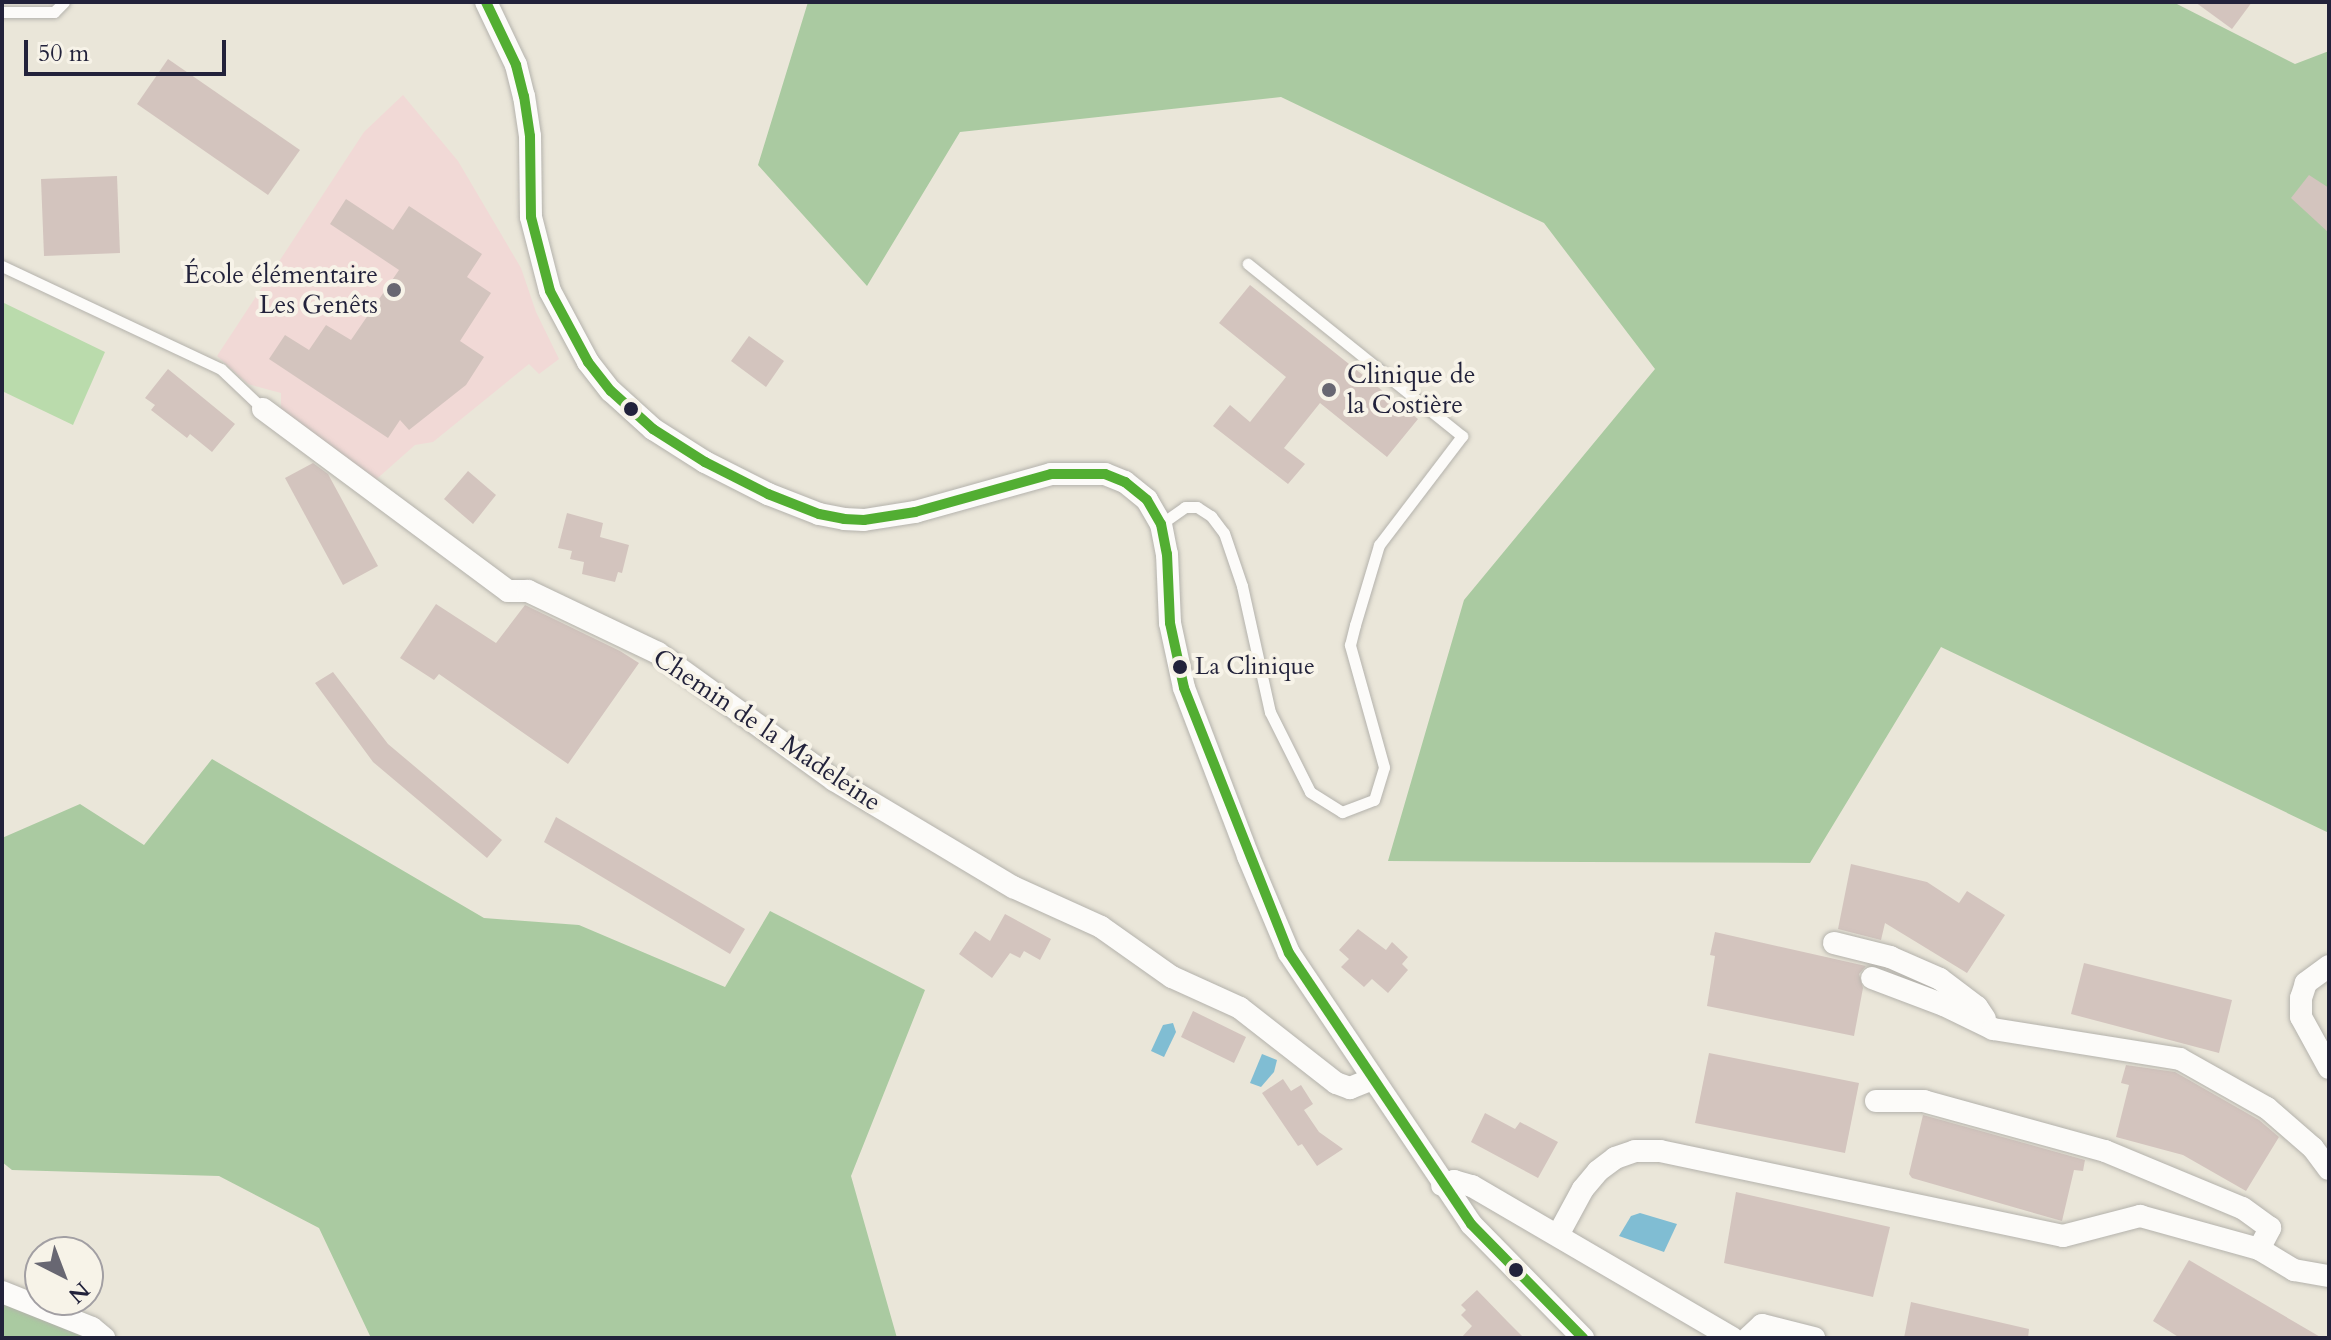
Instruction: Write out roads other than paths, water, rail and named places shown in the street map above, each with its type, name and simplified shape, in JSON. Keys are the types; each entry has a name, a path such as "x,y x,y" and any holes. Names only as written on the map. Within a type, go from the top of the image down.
{"street":[{"path":"486,2 510,51 524,96 530,136 531,217 550,291 588,362 611,391 653,429 705,462 768,494 819,514 844,519 864,520 915,512 1051,474 1088,472 1114,477 1136,489 1156,511 1167,554 1170,623 1184,688 1281,936 1300,972 1471,1224 1583,1338"},
{"name":"Chemin de la Madeleine","path":"263,409 508,591 528,591 658,653 834,780 1013,887 1101,927 1172,977 1240,1008 1336,1083 1350,1088 1372,1079"},
{"path":"1834,943 1890,957 1940,979 1977,1007 1993,1029"},
{"path":"2329,966 2306,983 2301,998 2301,1017 2329,1068"},
{"path":"1872,978 1944,1005 1993,1029 2180,1059 2267,1108 2313,1148 2329,1169"},
{"path":"1876,1101 1924,1101 2105,1151 2242,1208 2270,1228 2259,1249"},
{"path":"1558,1235 1583,1189 1598,1171 1615,1158 1635,1151 1660,1151 2063,1236 2140,1216 2259,1249 2294,1270 2329,1276"},
{"path":"1442,1185 1464,1183 1732,1338"},
{"path":"2,1292 92,1328 104,1338"},
{"path":"1748,1338 1762,1325 1814,1338"}],"lane":[{"path":"2,12 54,12 64,2"},
{"path":"1161,524 1185,507 1197,507 1211,516 1224,533 1246,602 1270,712 1310,792 1342,812 1374,800 1384,767 1350,645 1379,545 1462,436 1248,264"},
{"name":"Chemin de la Madeleine","path":"2,266 221,369 263,409"}],"water":[{"path":"1173,1023 1176,1032 1164,1057 1151,1051 1163,1025"},
{"path":"1262,1054 1277,1060 1274,1072 1261,1087 1250,1083"},
{"path":"1640,1213 1677,1224 1664,1252 1619,1236 1631,1216"}],"place":[{"name":"École élémentaire Les Genêts","path":"394,290"},
{"name":"Clinique de la Costière","path":"1329,390"},
{"name":"La Clinique","path":"1180,667"}]}
